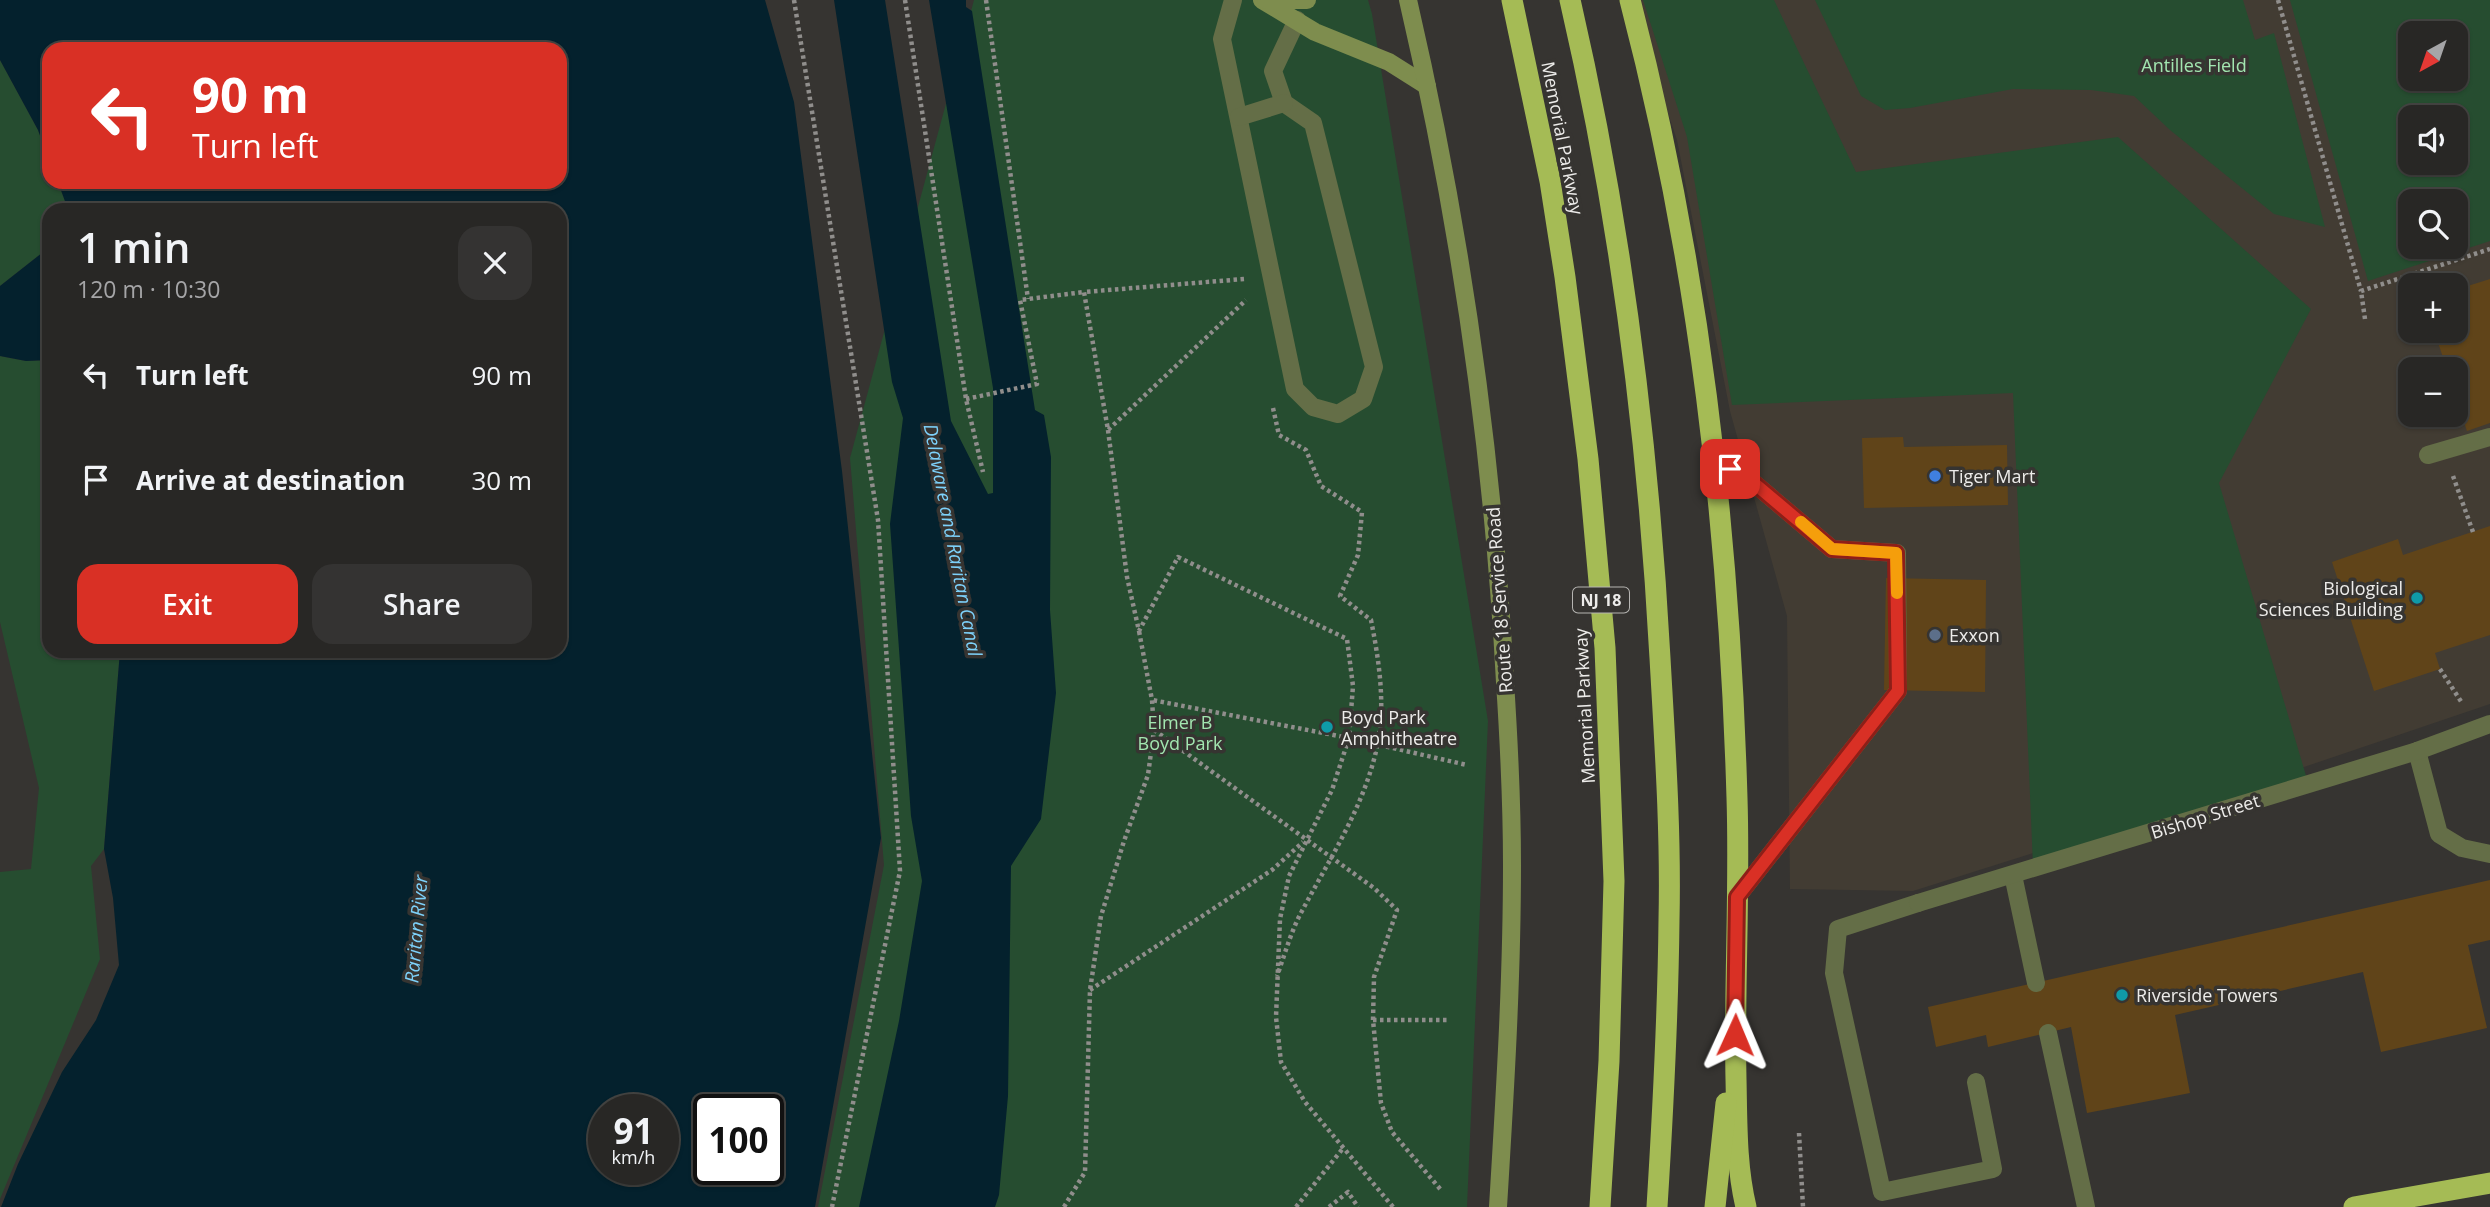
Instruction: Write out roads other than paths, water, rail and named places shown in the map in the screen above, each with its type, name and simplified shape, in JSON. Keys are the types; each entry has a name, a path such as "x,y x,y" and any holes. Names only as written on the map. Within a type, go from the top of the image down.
{"highway":[{"name":"Memorial Parkway","path":"1512,0 1550,181 1565,277 1588,459 1605,648 1614,881 1609,1061 1600,1207"},
{"name":"Memorial Parkway","path":"1570,0 1608,184 1628,316 1656,578 1666,749 1670,918 1665,1088 1657,1207"},
{"path":"1630,0 1661,126 1687,255 1722,517 1736,749 1735,1035 1738,1161 1746,1207"},
{"path":"1715,1207 1735,1035"},
{"path":"2354,1207 2490,1183"}],"main road":[{"path":"1264,0 1307,0"},
{"path":"1264,0 1315,32 1389,62 1427,86"},
{"name":"Route 18 Service Road","path":"1408,0 1427,86 1470,321 1497,555 1512,865 1507,1042 1498,1207"}],"street":[{"path":"1233,0 1222,39 1295,389 1312,407 1338,414 1363,399 1374,368 1313,123 1284,103 1273,71 1297,20"},
{"path":"1239,117 1284,103"},
{"path":"2436,453 2490,437"},
{"path":"1715,463 1755,484 1832,549 1896,553 1898,691 1737,897"},
{"name":"Bishop Street","path":"1976,1082 1993,1169 1882,1192 1834,973 1838,929 2417,751 2484,726"},
{"path":"2417,751 2439,834 2462,848 2490,854"},
{"path":"2013,875 2036,983"},
{"path":"2048,1033 2086,1207"}],"water":[{"name":"Raritan River","path":"0,0 765,0 794,102 842,471 881,838 815,1207 1,1207 18,1164 62,1072 96,1020 119,965 113,898 104,849 119,658 567,658 567,203 66,203 61,189 567,189 567,42 42,42 42,141 0,60"},
{"name":"Delaware and Raritan Canal","path":"834,0 885,0 951,421 988,494 993,493 993,388 929,0 966,0 966,7 972,11 1035,410 1044,415 1051,457 1050,610 1056,693 1041,819 1011,866 1008,1096 999,1195 995,1207 859,1207 899,1021 922,881 911,816 890,524 903,418 892,382"},
{"path":"42,253 42,360 26,361 0,356 0,286"}],"place":[{"name":"Tiger Mart","path":"1935,476"},
{"name":"Biological Sciences Building","path":"2417,598"},
{"name":"Exxon","path":"1935,635"},
{"name":"Boyd Park Amphitheatre","path":"1327,727"},
{"name":"Riverside Towers","path":"2122,995"}],"park label":[{"name":"Antilles Field","path":"2194,65"},
{"name":"Elmer B Boyd Park","path":"1180,732"}]}
